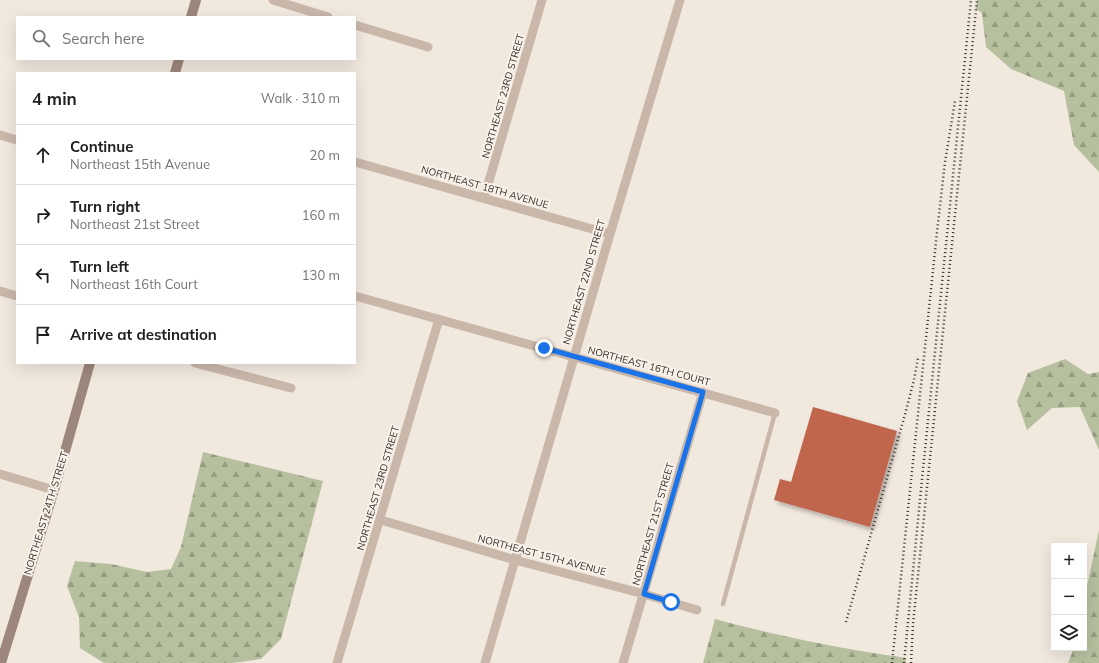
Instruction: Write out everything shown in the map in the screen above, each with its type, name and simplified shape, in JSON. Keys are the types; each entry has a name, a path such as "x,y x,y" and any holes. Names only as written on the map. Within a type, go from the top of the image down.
{"street":[{"path":"191,16 196,0"},
{"path":"273,0 325,16"},
{"name":"NORTHEAST 23RD STREET","path":"484,198 542,0"},
{"name":"NORTHEAST 22ND STREET","path":"485,663 574,356 680,0"},
{"path":"356,25 428,47"},
{"path":"175,72 179,60"},
{"path":"0,135 16,140"},
{"name":"NORTHEAST 18TH AVENUE","path":"356,162 610,234"},
{"path":"0,292 16,296"},
{"name":"NORTHEAST 16TH COURT","path":"356,296 775,413"},
{"name":"NORTHEAST 23RD STREET","path":"337,663 381,520 439,319"},
{"name":"NORTHEAST 24TH STREET","path":"1,663 54,490 90,364"},
{"path":"200,364 291,388"},
{"name":"NORTHEAST 21ST STREET","path":"623,663 703,392"},
{"path":"0,474 54,490"},
{"name":"NORTHEAST 15TH AVENUE","path":"381,520 515,560 644,594 697,610"}],"lane":[{"path":"723,604 775,413"}],"green space":[{"path":"977,0 1099,0 1099,172 1074,145 1064,91 1011,69 986,47 982,13 976,9"},
{"path":"1065,359 1088,374 1099,372 1099,450 1080,407 1052,408 1027,430 1017,401 1028,373"},
{"path":"203,452 323,481 281,639 261,659 234,663 104,663 80,648 79,617 67,586 75,561 111,564 147,572 171,569 181,547"},
{"path":"1099,530 1099,663 1068,663 1073,651 1087,651 1087,586"},
{"path":"715,619 810,642 906,658 906,663 703,663"}],"building":[{"path":"813,407 897,431 870,527 774,500 780,479 791,482"}],"railway":[{"path":"904,663 971,0"},
{"path":"911,663 913,624 977,0"},
{"path":"892,663 937,232 945,162 955,101"},
{"path":"846,622 906,411 918,358"}],"route":[{"path":"544,348 703,392 644,594 671,602"}]}
